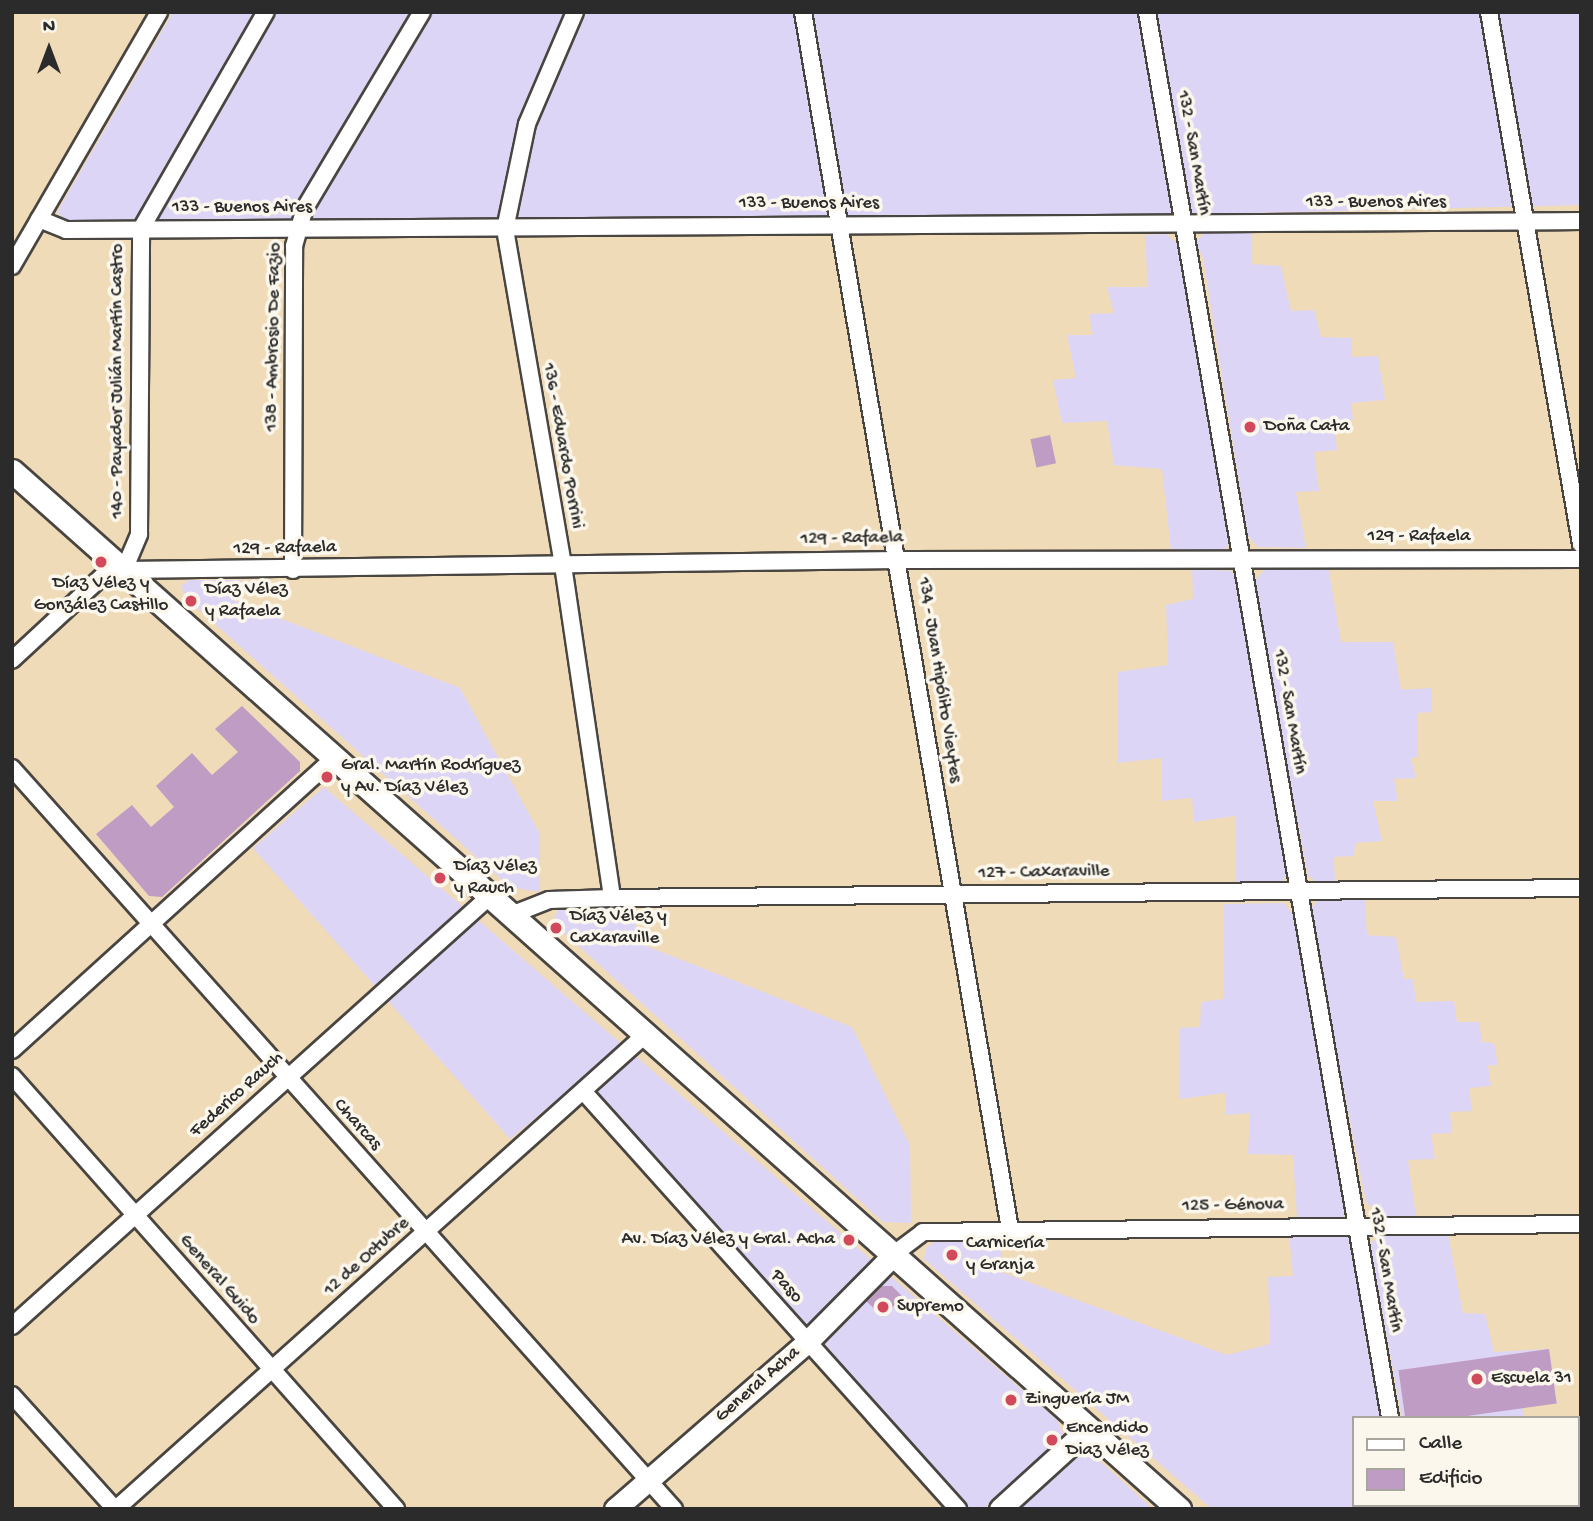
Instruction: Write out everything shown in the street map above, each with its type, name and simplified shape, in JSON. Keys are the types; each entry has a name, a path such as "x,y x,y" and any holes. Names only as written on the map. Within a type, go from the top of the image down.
{"main road":[{"path":"12,471 1179,1509"}],"street":[{"path":"12,266 159,12"},
{"name":"140 - Payador Julián Martín Castro","path":"124,570 139,534 141,229 266,12"},
{"name":"138 - Ambrosio De Fazio","path":"293,570 294,246 305,208 422,12"},
{"name":"136 - Eduardo Porrini","path":"575,12 530,115 505,229 563,565 612,898"},
{"name":"134 - Juan Hipólito Vieytes","path":"803,12 899,559 951,895 1010,1230"},
{"name":"132 - San Martín","path":"1147,12 1390,1416"},
{"path":"1489,12 1581,544"},
{"name":"133 - Buenos Aires","path":"39,219 66,230 1581,221"},
{"name":"129 - Rafaela","path":"124,570 293,570 899,559 1581,559"},
{"path":"12,660 105,574 124,570"},
{"path":"12,1050 335,757"},
{"name":"Charcas","path":"12,768 287,1079 674,1509"},
{"name":"127 - Caxaraville","path":"511,915 549,900 612,898 1581,888"},
{"name":"Federico Rauch","path":"12,1326 490,896"},
{"name":"12 de Octubre","path":"115,1509 646,1034"},
{"name":"General Guido","path":"12,1076 396,1509"},
{"name":"Paso","path":"583,1091 958,1509"},
{"name":"125 - Génova","path":"894,1254 923,1232 1581,1224"},
{"name":"General Acha","path":"615,1509 807,1342 894,1254"},
{"path":"12,1395 115,1509"},
{"path":"1000,1509 1089,1428"}],"shaded area":[{"path":"173,12 1581,12 1581,205 1214,214 68,224 57,212"},
{"path":"1252,230 1251,264 1281,266 1291,311 1314,310 1321,337 1351,338 1352,357 1378,356 1385,400 1351,403 1353,420 1334,421 1337,450 1314,452 1319,491 1296,492 1306,548 1258,547 1248,536 1203,258 1196,242 1206,231"},
{"path":"1166,234 1178,245 1231,541 1224,551 1171,551 1162,469 1114,465 1107,421 1062,423 1053,380 1076,378 1067,335 1093,335 1089,314 1114,313 1107,287 1148,287 1145,235"},
{"path":"1328,566 1341,642 1393,642 1401,690 1431,688 1432,712 1418,713 1418,757 1411,758 1416,778 1394,779 1398,801 1373,801 1382,841 1355,843 1354,856 1334,857 1335,885 1319,885 1308,875 1253,583 1267,567"},
{"path":"1192,569 1231,571 1238,582 1286,874 1280,887 1236,886 1235,816 1194,822 1192,798 1162,801 1162,758 1117,763 1117,672 1168,665 1166,605 1193,599"},
{"path":"189,580 242,580 233,600 460,688 540,834 540,892 510,887 186,598 181,586"},
{"path":"324,787 1057,1420 1064,1436 1059,1445 983,1509 966,1509 579,1082 510,1139 253,848"},
{"path":"1365,898 1367,935 1396,937 1404,979 1413,979 1416,1002 1454,1001 1457,1022 1479,1022 1482,1042 1494,1043 1498,1065 1488,1065 1491,1086 1469,1088 1472,1111 1450,1112 1452,1133 1431,1134 1435,1159 1408,1160 1416,1217 1383,1217 1366,1202 1309,910 1318,901"},
{"path":"634,903 636,942 852,1027 910,1145 911,1223 883,1222 560,929 554,918 561,905"},
{"path":"1284,903 1293,915 1347,1204 1342,1218 1334,1220 1297,1218 1293,1155 1248,1154 1250,1113 1226,1115 1225,1093 1180,1099 1179,1028 1200,1027 1201,1002 1223,999 1224,904"},
{"path":"1289,1233 1345,1233 1349,1238 1382,1416 1352,1416 1352,1507 1399,1509 1212,1509 924,1259 926,1248 937,1240 1000,1239 1004,1273 1227,1355 1270,1344 1268,1277 1293,1276"},
{"path":"1381,1234 1448,1234 1463,1313 1485,1314 1494,1352 1549,1349 1557,1403 1522,1405 1524,1416 1402,1416 1370,1244"},
{"path":"1074,1451 1090,1452 1153,1509 1011,1509"}],"building":[{"path":"1050,435 1056,463 1036,468 1030,439"},
{"path":"242,706 300,762 300,771 162,897 149,896 96,834 132,805 151,827 174,807 156,786 192,753 212,775 238,752 215,729"},
{"name":"Supremo","path":"880,1286 892,1286 903,1297 883,1317 866,1301"},
{"name":"Escuela 31","path":"1549,1349 1557,1403 1467,1416 1405,1416 1398,1370"}],"place":[{"name":"Doña Cata","path":"1250,427"},
{"name":"Díaz Vélez y González Castillo","path":"101,562"},
{"name":"Díaz Vélez y Rafaela","path":"191,601"},
{"name":"Gral. Martín Rodríguez y Av. Díaz Vélez","path":"327,777"},
{"name":"Díaz Vélez y Rauch","path":"440,878"},
{"name":"Díaz Vélez y Caxaraville","path":"556,928"},
{"name":"Av. Díaz Vélez y Gral. Acha","path":"849,1240"},
{"name":"Carnicería y Granja","path":"952,1255"},
{"name":"Supremo","path":"883,1307"},
{"name":"Escuela 31","path":"1477,1379"},
{"name":"Zinguería JM","path":"1011,1400"},
{"name":"Encendido Diaz Vélez","path":"1052,1440"}]}
